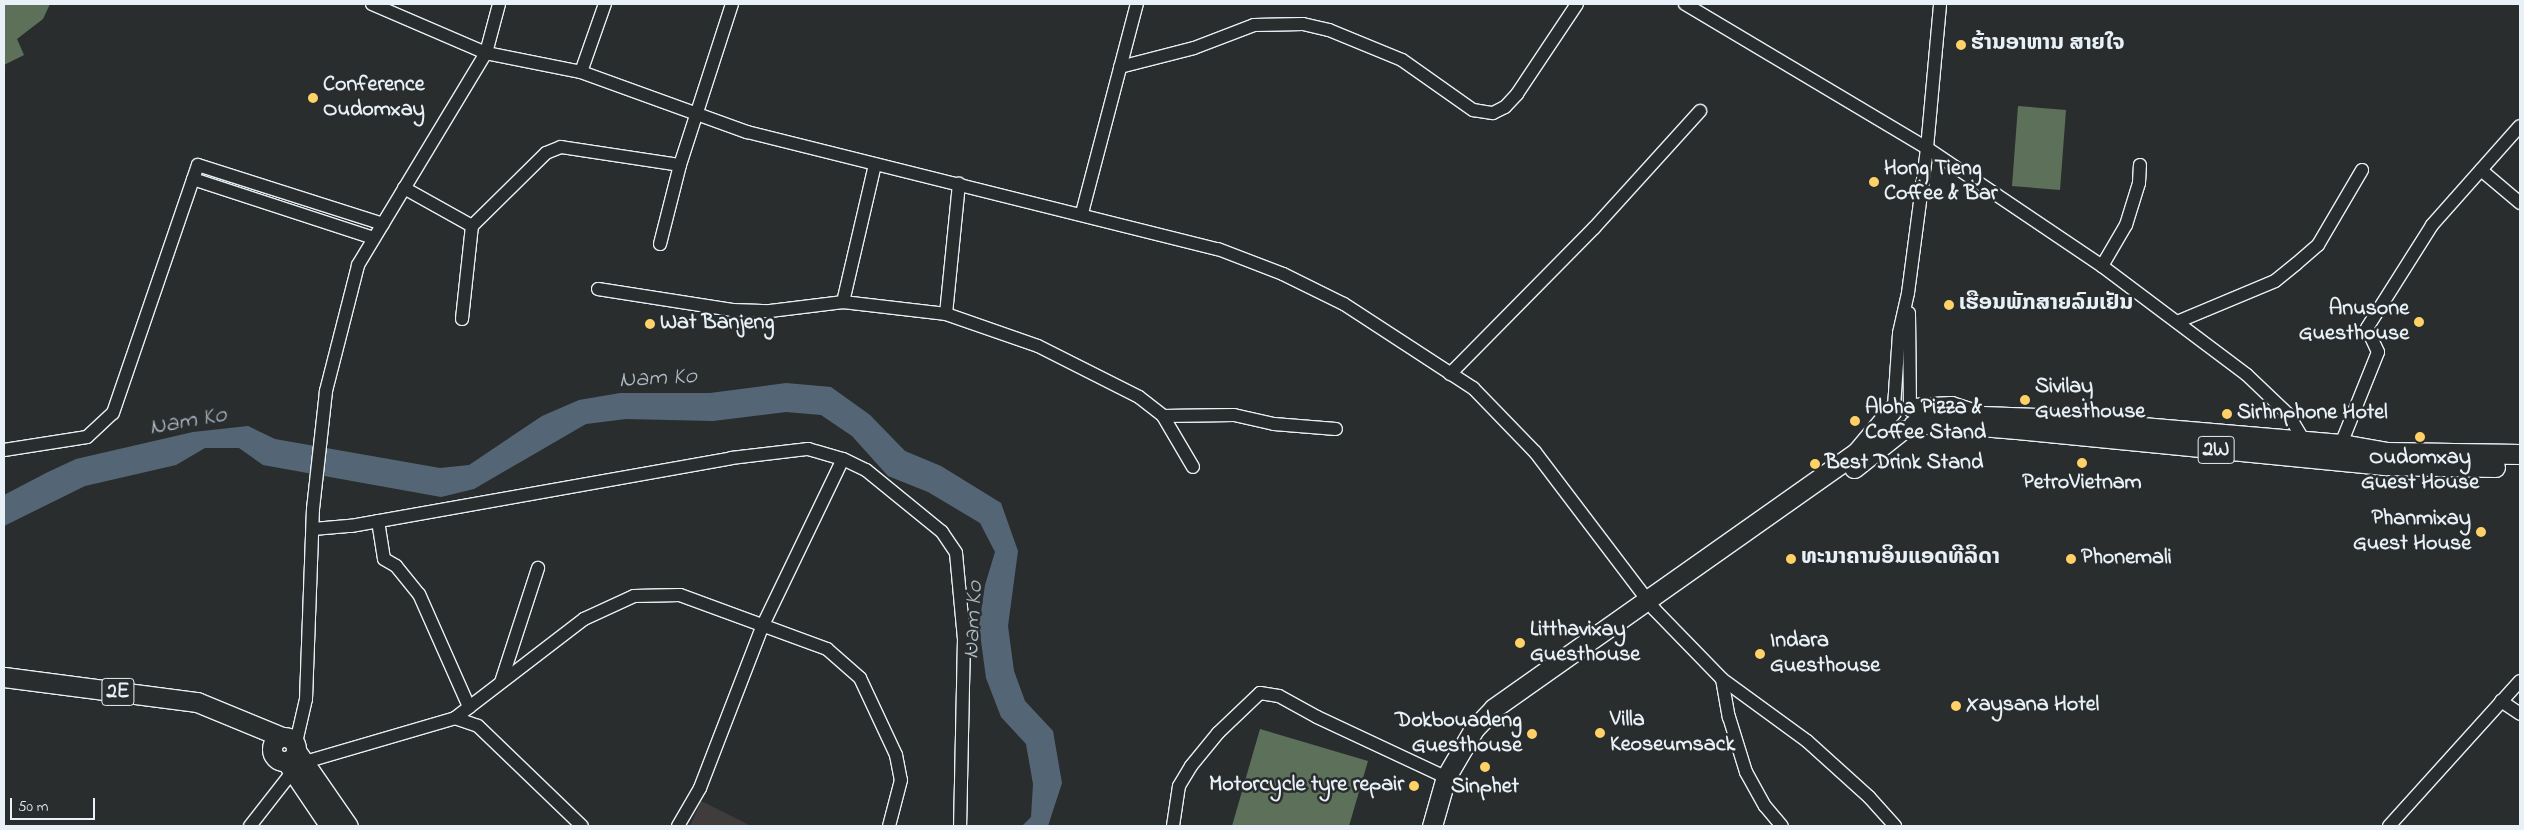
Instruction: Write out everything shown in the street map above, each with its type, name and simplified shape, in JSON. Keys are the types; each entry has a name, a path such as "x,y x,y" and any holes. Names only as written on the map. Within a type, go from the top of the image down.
{"highway":[{"name":"2W","path":"1904,414 1951,406 1982,416 2037,418 2464,468 2520,467"},
{"path":"1432,826 1452,780 1484,737 1503,717 1650,604 1859,458 1904,414"},
{"name":"2W","path":"2342,453 2520,454"},
{"name":"2E","path":"4,677 197,702 230,714 289,752"},
{"path":"289,752 330,826"},
{"path":"289,752 348,826"},
{"path":"1444,826 1452,780"}],"street":[{"path":"372,4 486,52 581,72 747,132 875,165 1082,213 1218,249 1283,274 1344,304 1473,388 1535,452 1650,604 1722,679 1807,741 1869,797 1895,826"},
{"path":"250,826 289,752 306,699 313,509 326,391 358,265 486,52 499,4"},
{"path":"581,72 605,4"},
{"path":"660,244 680,165 732,4"},
{"path":"1082,213 1137,4"},
{"path":"1120,67 1194,48 1254,26 1303,24 1329,30 1402,60 1473,110 1493,113 1505,107 1517,94 1577,4"},
{"path":"1685,4 1927,148 2102,266 2247,375 2288,414 2308,451"},
{"path":"1904,414 1899,333 1908,293 1927,148 1940,4"},
{"path":"1450,374 1594,228 1700,111"},
{"path":"2342,453 2377,355 2367,328 2432,225 2520,126"},
{"path":"462,318 472,226 546,153 562,147 680,165"},
{"path":"4,450 87,437 113,413 198,165 383,224"},
{"path":"843,302 875,165"},
{"path":"2102,266 2126,225 2139,182 2140,165"},
{"path":"2177,322 2275,281 2303,258 2318,245 2362,170"},
{"path":"2481,170 2520,203"},
{"path":"194,179 374,238"},
{"path":"946,314 959,184"},
{"path":"404,188 472,226"},
{"path":"598,289 732,310 770,311 843,302 946,314 1038,346 1139,397 1163,416 1193,467"},
{"path":"1163,416 1234,415 1274,424 1336,430"},
{"path":"313,529 378,521 731,458 808,450 843,459 866,470 942,532 956,553 964,639 960,826"},
{"path":"678,826 700,788 763,625 843,459"},
{"path":"378,521 384,559 396,566 419,594 468,707"},
{"path":"500,682 538,568"},
{"path":"289,752 455,718 584,619 634,596 680,595 827,649 860,678 896,755 900,780 889,826"},
{"path":"1722,679 1729,717 1746,772 1765,806 1782,826"},
{"path":"2389,826 2520,681"},
{"path":"1173,826 1178,786 1190,766 1218,733 1260,693 1279,696 1317,717 1452,780"},
{"path":"2501,701 2520,714"},
{"path":"455,718 478,726 582,826"}],"shaded area":[{"path":"701,801 751,826 690,826"}],"green space":[{"path":"4,4 50,4 43,19 17,39 24,55 4,65"},
{"path":"2018,106 2066,110 2060,190 2012,186"},
{"path":"1260,729 1368,761 1349,826 1232,826"}],"water":[{"path":"786,383 831,387 870,415 905,451 941,466 1001,503 1018,551 1008,626 1014,671 1025,701 1053,731 1062,783 1048,826 1022,826 1031,817 1033,784 1026,744 1001,717 986,678 979,626 985,585 995,552 980,523 928,492 888,476 852,436 821,415 786,412 713,421 626,419 586,424 474,489 441,497 263,465 239,448 205,448 176,465 85,486 4,526 4,495 48,472 76,459 193,432 248,426 275,439 440,468 469,465 542,416 579,400 620,393 710,393"}],"place":[{"name":"ຮ້ານອາຫານ ສາຍໃຈ","path":"1961,45"},
{"name":"Conference Oudomxay","path":"313,98"},
{"name":"Hong Tieng Coffee & Bar","path":"1874,182"},
{"name":"ເຮືອນພັກສາຍລົມເຢັນ","path":"1949,305"},
{"name":"Anusone Guesthouse","path":"2419,322"},
{"name":"Wat Banjeng","path":"650,324"},
{"name":"Sivilay Guesthouse","path":"2025,400"},
{"name":"Sirhnphone Hotel","path":"2227,414"},
{"name":"Aloha Pizza & Coffee Stand","path":"1855,421"},
{"name":"Oudomxay Guest House","path":"2420,437"},
{"name":"PetroVietnam","path":"2082,463"},
{"name":"Best Drink Stand","path":"1815,464"},
{"name":"Phanmixay Guest House","path":"2481,532"},
{"name":"ທະນາຄານອິນແອດທີລິດາ","path":"1791,559"},
{"name":"Phonemali","path":"2071,559"},
{"name":"Litthavixay Guesthouse","path":"1520,643"},
{"name":"Indara Guesthouse","path":"1760,654"},
{"name":"Xaysana Hotel","path":"1956,706"},
{"name":"Villa Keoseumsack","path":"1600,733"},
{"name":"Dokbouadeng Guesthouse","path":"1532,734"},
{"name":"Sinphet","path":"1485,767"},
{"name":"Motorcycle tyre repair","path":"1414,786"}],"water label":[{"name":"Nam Ko","path":"658,379"},
{"name":"Nam Ko","path":"188,422"},
{"name":"Nam Ko","path":"974,620"}]}
